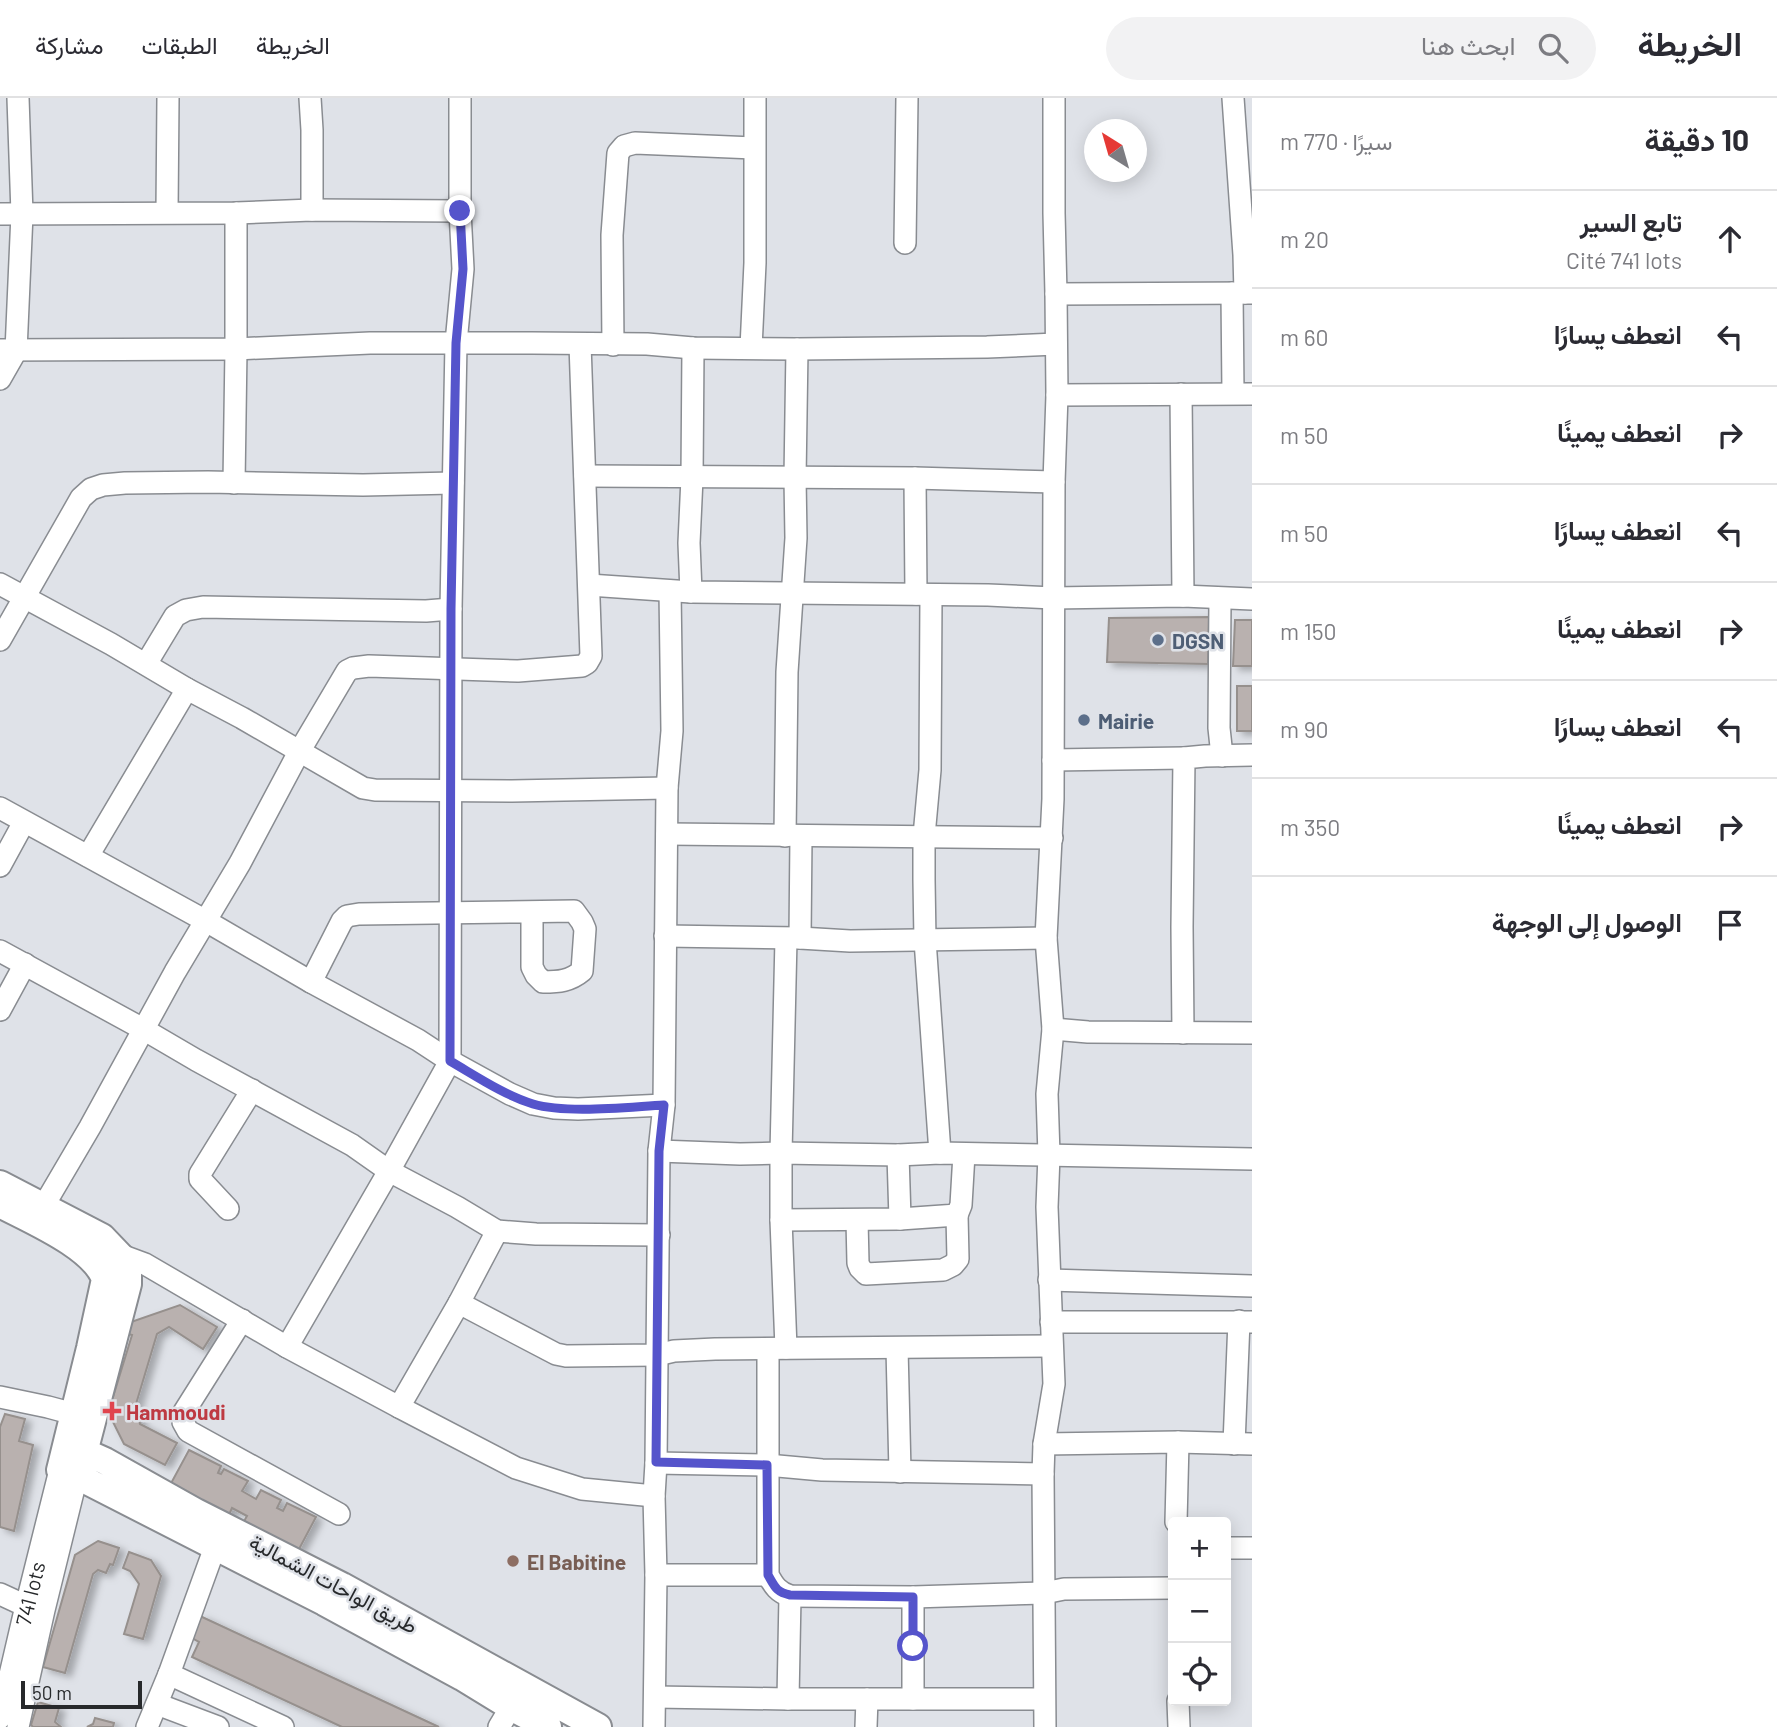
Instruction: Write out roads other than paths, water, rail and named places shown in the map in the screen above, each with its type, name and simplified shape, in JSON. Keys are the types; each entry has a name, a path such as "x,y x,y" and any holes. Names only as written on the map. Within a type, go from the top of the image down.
{"main road":[{"path":"0,1184 102,1237 128,1268 128,1284 72,1461"},
{"path":"0,1205 74,1245 102,1271 105,1279 74,1414 72,1461"},
{"name":"طريق الواحات الشمالية","path":"72,1461 215,1548 324,1602 462,1677 505,1717 548,1727"},
{"name":"طريق الواحات الشمالية","path":"72,1461 196,1512 342,1586 598,1727"}],"street":[{"path":"0,379 8,350 22,215 18,98"},
{"path":"167,212 168,98"},
{"path":"310,98 312,210"},
{"path":"287,1347 450,1061 453,483 456,343 463,269 460,98"},
{"path":"751,348 755,263 755,98"},
{"path":"905,243 907,98"},
{"path":"1045,1727 1043,1474 1044,1444 1054,1384 1047,1207 1047,1094 1053,1029 1046,938 1052,838 1057,394 1054,98"},
{"path":"1057,394 1243,393 1244,160 1233,98"},
{"path":"613,345 612,234 618,153 624,146 635,143 754,148"},
{"path":"0,214 460,211"},
{"path":"234,482 236,213"},
{"path":"1056,294 1243,293"},
{"path":"8,350 236,349 370,343 647,344 693,348 797,349 1056,344"},
{"path":"43,1207 347,671 369,666 518,671 582,666 587,663 591,656 580,344"},
{"path":"654,1727 654,1496 659,1151 664,1105 667,788 680,592 689,543 693,348"},
{"path":"797,349 796,538 787,672 793,836 793,939 781,1153 777,1348 767,1465 768,1575 775,1588 790,1595 913,1597 1044,1593 1064,1589 1168,1588"},
{"path":"1181,394 1183,596"},
{"path":"585,476 915,478 1054,482"},
{"path":"915,478 930,770 924,836 925,940 940,1153"},
{"path":"0,640 81,498 91,489 125,483 453,483"},
{"path":"0,583 363,788 450,791 667,788"},
{"path":"589,585 680,592 1053,598 1183,596 1252,599"},
{"path":"1220,599 1219,729 1222,756"},
{"path":"146,664 175,616 186,610 203,607 426,611 451,609"},
{"path":"88,856 187,689"},
{"path":"1053,760 1252,755"},
{"path":"1183,1033 1184,758"},
{"path":"0,808 206,921 510,1094 533,1104 554,1108 664,1105"},
{"path":"0,866 24,822"},
{"path":"667,834 1052,838"},
{"path":"311,982 335,933 347,916 532,912"},
{"path":"665,936 850,941 1046,938"},
{"path":"0,951 352,1145 389,1171 496,1231 659,1235"},
{"path":"0,1010 25,964"},
{"path":"1053,1029 1088,1032 1252,1033"},
{"path":"228,1209 200,1180 200,1174 252,1090"},
{"path":"659,1151 1252,1159"},
{"path":"857,1220 858,1263 866,1273 943,1270 953,1265 958,1259 957,1215 961,1205 964,1154"},
{"path":"898,1155 900,1219"},
{"path":"781,1220 900,1219 957,1215"},
{"path":"399,1407 459,1303 496,1231"},
{"path":"91,1259 118,1254 145,1264 287,1347 516,1468 582,1489 654,1496"},
{"path":"1049,1280 1252,1286"},
{"path":"459,1303 556,1354 577,1357 777,1348 1051,1346"},
{"path":"242,1321 184,1412 183,1422 188,1431 339,1514"},
{"path":"1044,1444 1243,1444 1245,1322 1051,1322"},
{"path":"897,1348 900,1472"},
{"path":"0,1397 74,1414"},
{"path":"1176,1517 1178,1443"},
{"name":"741 lots","path":"0,1718 35,1608 72,1461"},
{"path":"656,1462 767,1465 822,1470 1043,1474"},
{"path":"147,1727 215,1548"},
{"path":"1231,1548 1252,1548"},
{"path":"656,1575 768,1575"},
{"path":"0,1594 35,1608 18,1727"},
{"path":"788,1699 790,1595"},
{"path":"913,1597 913,1699"},
{"path":"169,1674 283,1727"},
{"path":"655,1697 1044,1699"},
{"path":"866,1727 867,1699"},
{"path":"157,1704 214,1726"},
{"path":"1178,1706 1179,1727"}],"place":[{"name":"DGSN","path":"1158,640"},
{"name":"Mairie","path":"1084,720"},
{"name":"Hammoudi","path":"112,1411"},
{"name":"El Babitine","path":"513,1561"}]}
